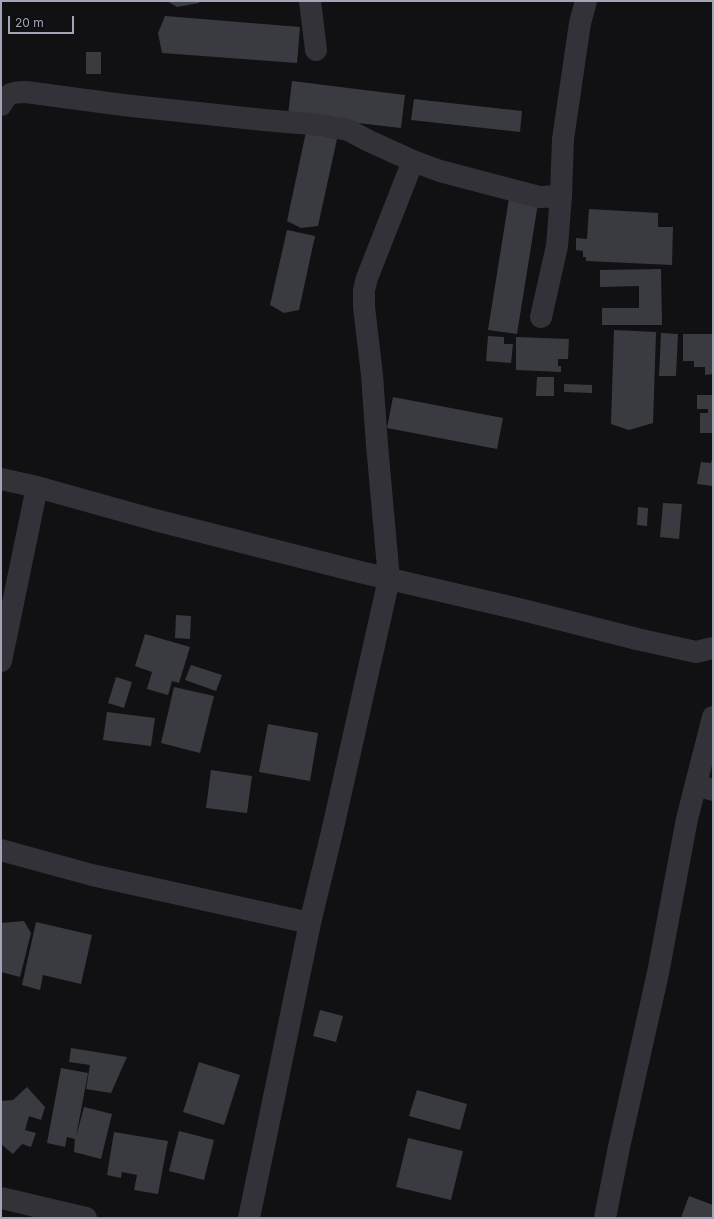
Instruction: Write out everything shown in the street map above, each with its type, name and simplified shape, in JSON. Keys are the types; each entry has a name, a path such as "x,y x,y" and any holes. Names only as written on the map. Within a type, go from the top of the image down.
{"street":[{"path":"310,1 316,50"},
{"path":"541,317 556,246 561,196 563,139 580,23 586,1"},
{"path":"1,105 5,97 13,92 26,92 131,106 322,125 348,130 413,161 440,171 539,197 561,196"},
{"path":"249,1218 310,923 334,824 389,579 372,374 364,307 364,290 413,161"},
{"path":"1,479 37,487 155,520 389,579 696,652 713,648"},
{"path":"1,661 37,487"},
{"path":"605,1218 619,1147 658,973 687,819 704,787 713,717"},
{"path":"1,850 92,875 310,923"},
{"path":"1,1198 86,1218"}],"building":[{"path":"167,1 199,1 199,3 177,7"},
{"path":"165,16 300,27 297,63 162,53 158,33"},
{"path":"86,52 101,52 101,74 86,74"},
{"path":"292,81 405,95 401,128 288,115"},
{"path":"414,99 522,111 520,132 411,120"},
{"path":"306,132 337,139 318,226 301,228 287,221"},
{"path":"510,192 539,197 517,334 488,330"},
{"path":"589,209 658,213 658,227 673,227 672,265 586,261 586,257 583,257 583,251 576,250 576,238 587,239"},
{"path":"287,230 315,236 299,310 284,313 270,305"},
{"path":"661,269 662,325 602,325 602,308 639,308 639,286 600,287 600,270"},
{"path":"614,330 656,332 653,423 629,430 611,424"},
{"path":"661,333 678,334 676,376 659,376"},
{"path":"683,334 713,334 713,374 705,375 705,367 694,367 694,361 683,361"},
{"path":"488,336 504,337 504,344 513,344 511,363 486,361"},
{"path":"516,337 569,339 568,359 558,359 558,366 561,366 561,372 516,370"},
{"path":"537,377 554,377 554,396 536,396"},
{"path":"564,384 592,385 592,393 564,392"},
{"path":"697,395 713,395 713,433 700,433 700,413 708,413 708,409 697,409"},
{"path":"393,397 503,418 497,449 387,428"},
{"path":"712,459 713,486 697,484 701,462 711,463"},
{"path":"663,503 682,504 679,539 660,537"},
{"path":"638,507 648,508 647,526 637,525"},
{"path":"176,615 191,616 190,639 175,638"},
{"path":"145,634 190,647 179,683 172,681 168,695 147,689 152,672 135,666"},
{"path":"191,665 222,675 216,691 185,680"},
{"path":"116,677 132,682 124,708 108,703"},
{"path":"174,687 214,696 200,753 161,743"},
{"path":"107,712 155,718 151,746 103,740"},
{"path":"268,724 318,733 310,781 259,772"},
{"path":"211,770 252,776 247,813 206,808"},
{"path":"24,921 31,933 20,977 1,972 1,923"},
{"path":"36,922 92,935 81,984 43,975 40,990 22,985"},
{"path":"320,1010 343,1016 336,1042 313,1036"},
{"path":"71,1048 127,1057 111,1093 86,1089 90,1065 69,1062"},
{"path":"199,1062 240,1075 224,1125 183,1112"},
{"path":"61,1068 88,1073 76,1137 84,1107 112,1114 101,1159 74,1152 75,1139 67,1137 65,1147 47,1143"},
{"path":"27,1087 45,1107 41,1120 29,1116 25,1130 36,1133 31,1147 22,1144 13,1154 1,1144 1,1101 13,1100"},
{"path":"417,1090 467,1104 460,1130 409,1116"},
{"path":"179,1131 214,1140 204,1180 169,1171"},
{"path":"114,1132 168,1141 158,1194 134,1190 137,1175 122,1172 121,1178 107,1175"},
{"path":"408,1138 463,1151 451,1200 396,1187"},
{"path":"689,1196 713,1205 713,1218 681,1218"}]}
